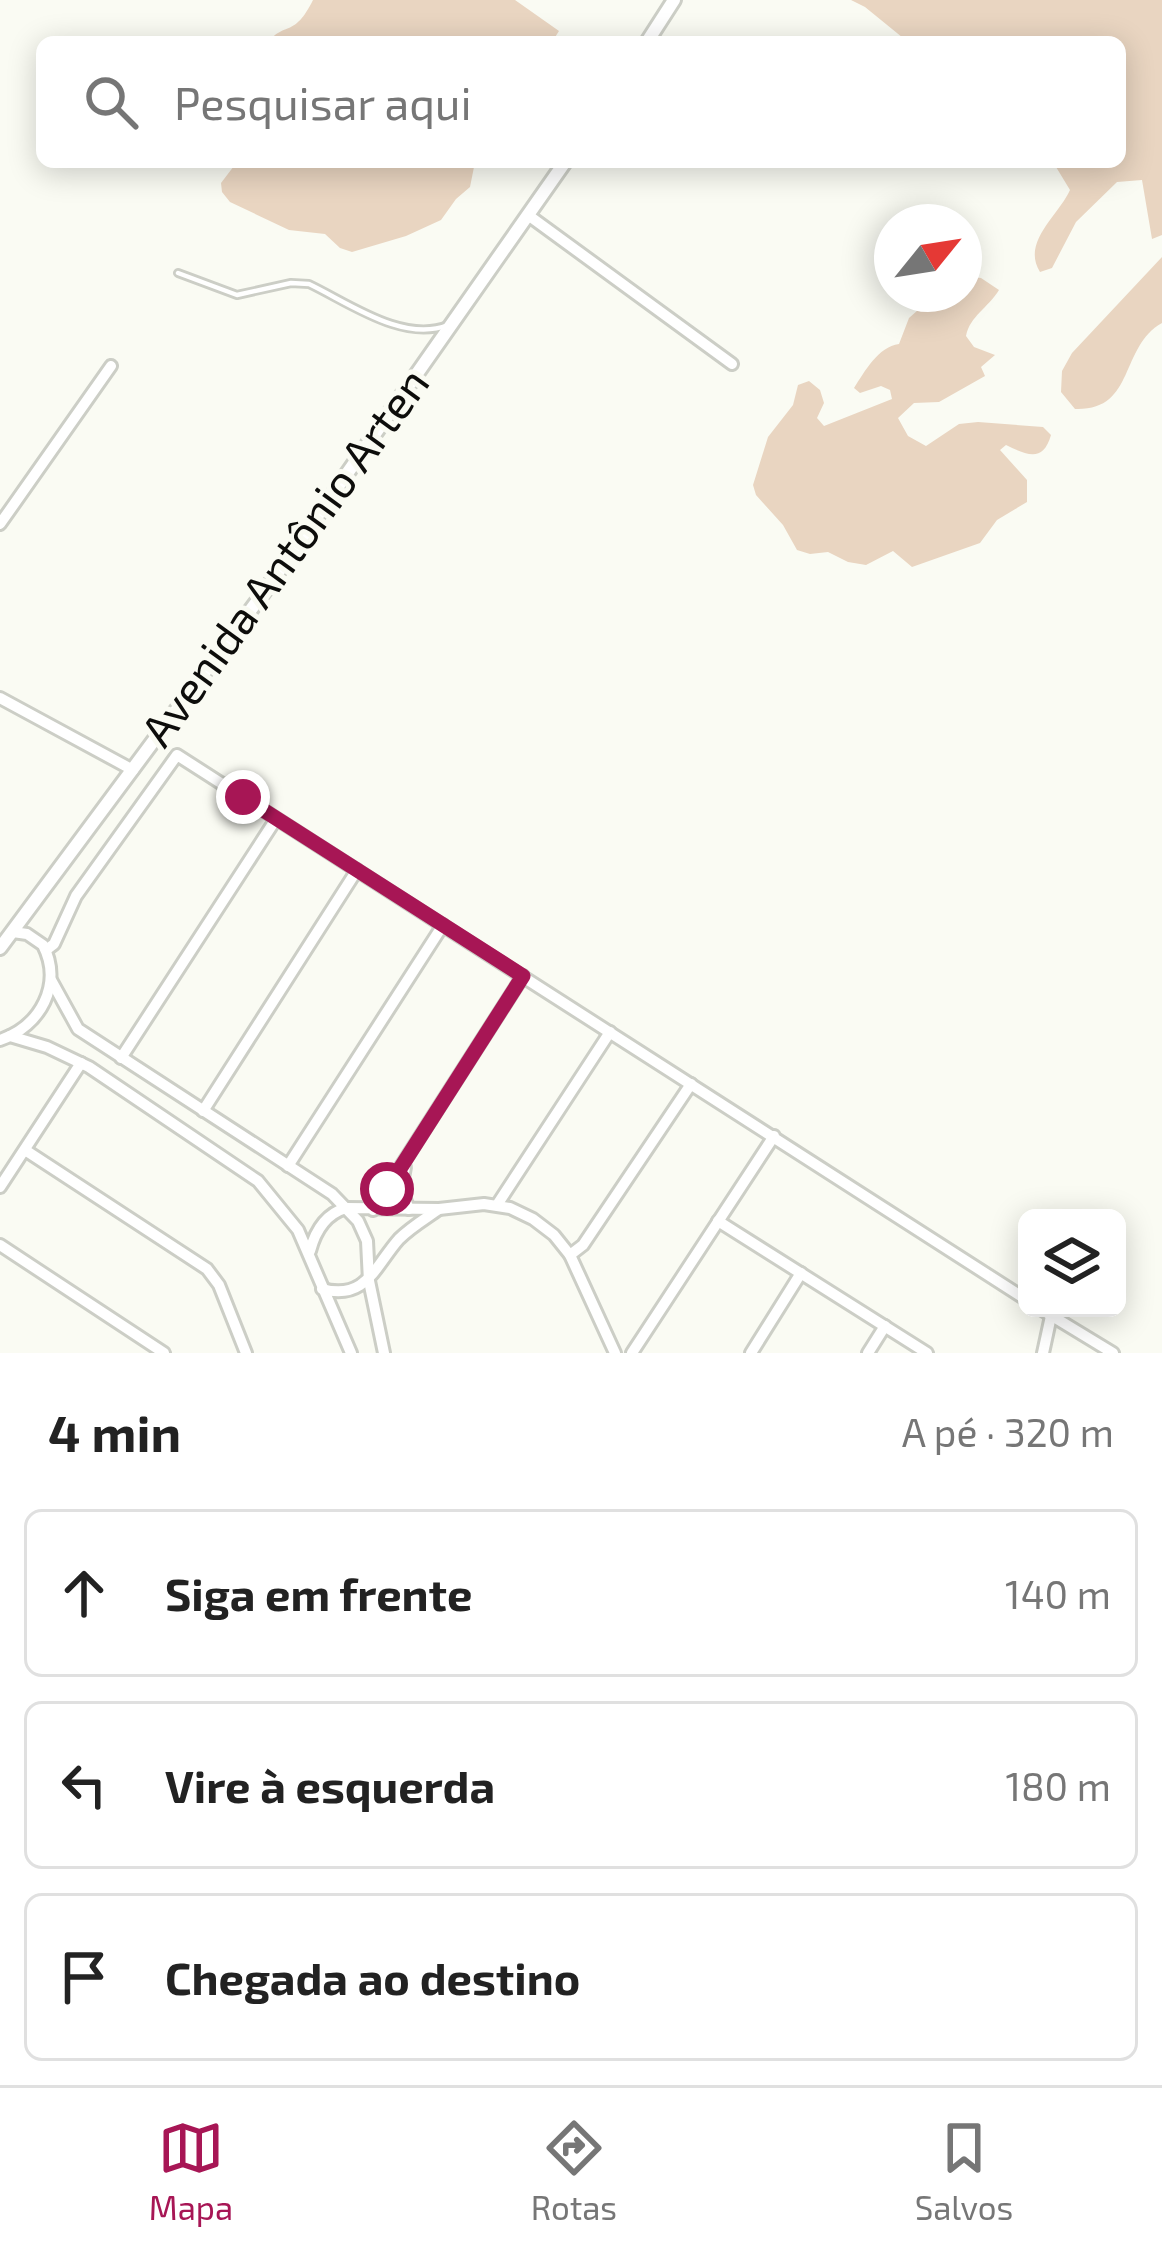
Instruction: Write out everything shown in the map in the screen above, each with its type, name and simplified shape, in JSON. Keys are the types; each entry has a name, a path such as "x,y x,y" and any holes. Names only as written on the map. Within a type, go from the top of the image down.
{"street":[{"path":"651,36 674,0"},
{"name":"Avenida Antônio Arten","path":"0,948 267,588 561,168"},
{"path":"528,215 732,364"},
{"path":"0,524 111,366"},
{"path":"0,698 133,770"},
{"path":"46,950 76,896 177,755 1018,1294"},
{"path":"121,1058 276,818"},
{"path":"203,1111 357,870"},
{"path":"288,1166 443,925"},
{"path":"13,932 34,937 46,950 51,980 78,1029 332,1194 358,1221 367,1241 369,1281 384,1353"},
{"path":"373,1210 523,976"},
{"path":"5,1038 29,1025 42,1009 51,980"},
{"path":"497,1205 610,1032"},
{"path":"5,1038 82,1063 258,1181 291,1219 351,1353"},
{"path":"0,1187 82,1063"},
{"path":"570,1255 583,1245 692,1084"},
{"path":"632,1353 774,1136"},
{"path":"25,1150 207,1269 219,1286 246,1353"},
{"path":"405,1164 401,1190 409,1209"},
{"path":"309,1254 324,1222 346,1208 497,1205 522,1213 544,1226 570,1255 615,1353"},
{"path":"322,1289 346,1292 369,1281 403,1235 439,1209"},
{"path":"718,1221 927,1353"},
{"path":"0,1245 164,1353"},
{"path":"751,1353 801,1273"},
{"path":"1043,1353 1045,1317"},
{"path":"1053,1317 1114,1353"},
{"path":"868,1353 885,1326"}],"lane":[{"path":"178,273 237,295 291,283 309,284 411,331 433,331 453,322"}],"shaded area":[{"path":"313,0 515,0 559,31 556,36 274,36 300,20"},
{"path":"851,0 1162,0 1162,235 1152,239 1142,180 1117,182 1076,222 1052,268 1040,272 1035,261 1038,239 1070,190 1057,168 1126,168 1126,36 901,36"},
{"path":"232,168 474,168 470,187 441,220 352,252 325,234 289,230 230,202 221,183"},
{"path":"1162,257 1162,323 1148,334 1108,400 1075,409 1061,392 1062,371 1072,353"},
{"path":"982,279 999,290 982,310"},
{"path":"916,312 980,312 966,336 974,347 995,355 981,367 985,376 939,402 914,403 898,418 908,436 926,446 959,424 1043,427 1051,435 1039,453 1027,454 1006,445 1000,450 1027,480 1027,502 997,520 980,543 912,567 893,551 866,565 828,552 797,550 753,485 768,437 793,405 798,385 809,381 820,390 824,403 817,418 824,426 892,399 890,390 881,386 860,393 854,388 878,355 899,344"}],"route":[{"path":"243,797 523,976 387,1189"}]}
